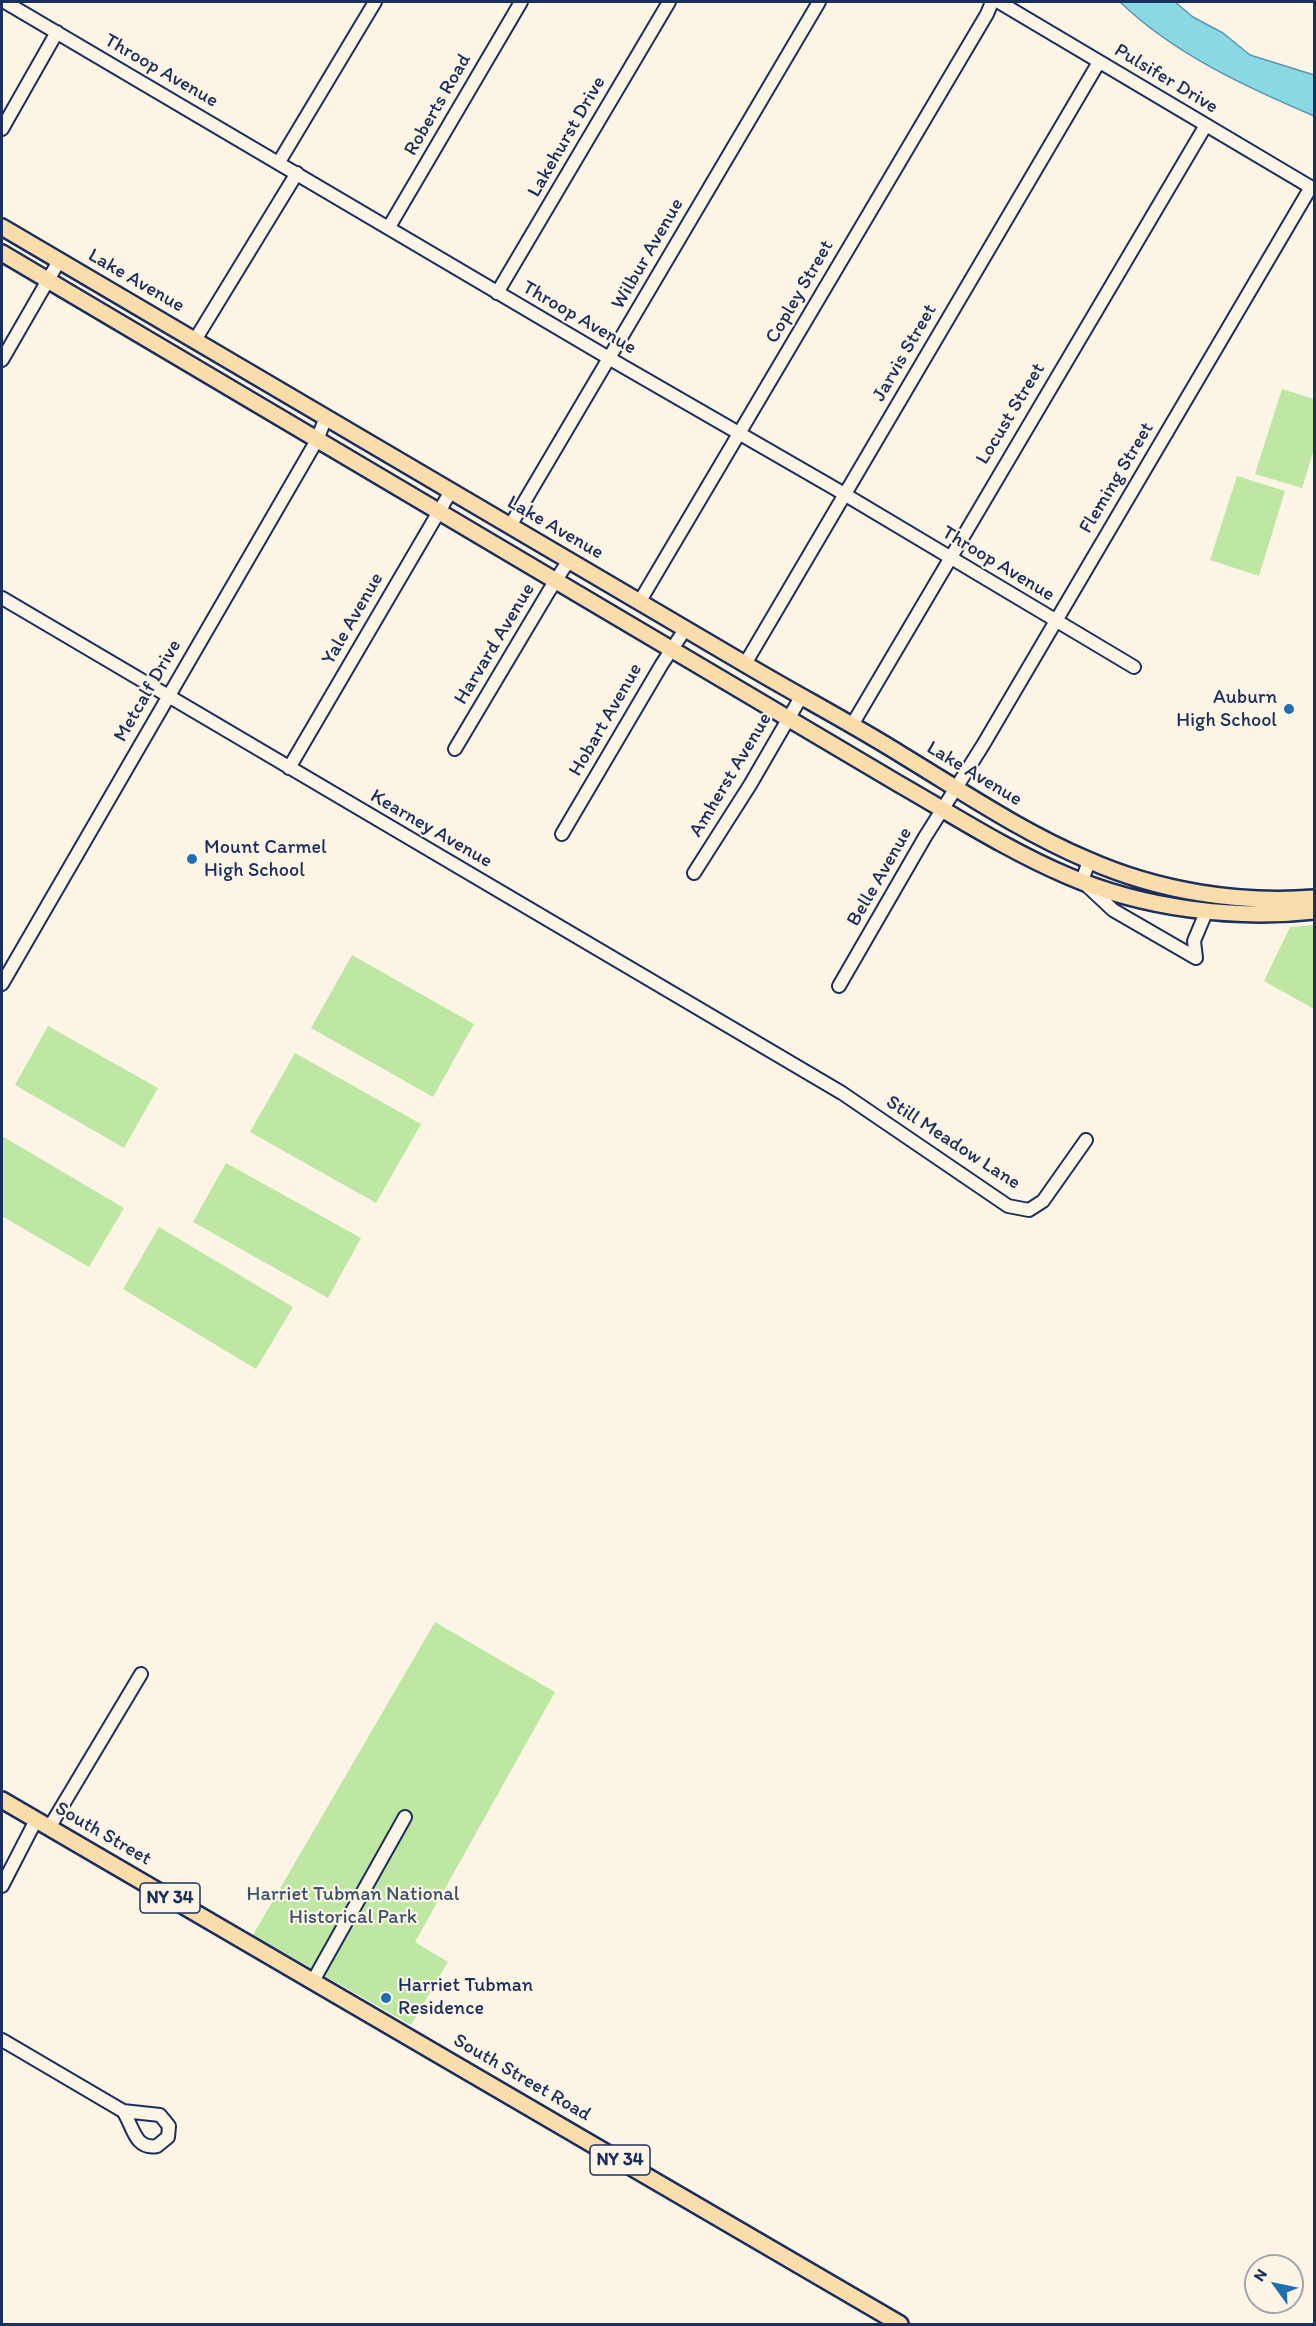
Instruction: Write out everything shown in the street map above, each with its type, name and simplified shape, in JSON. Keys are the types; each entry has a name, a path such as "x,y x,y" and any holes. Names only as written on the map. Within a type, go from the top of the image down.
{"main road":[{"name":"Lake Avenue","path":"2,227 852,725 1015,823 1089,861 1139,879 1211,894 1256,898 1314,897"},
{"path":"2,253 788,718 1038,862 1082,881 1136,898 1207,910 1270,914 1314,911"},
{"name":"South Street","path":"2,1800 339,1996"},
{"name":"South Street Road","path":"339,1996 900,2325"}],"street":[{"name":"Throop Avenue","path":"5,2 1134,667"},
{"path":"279,162 375,2"},
{"name":"Roberts Road","path":"389,227 521,2"},
{"name":"Lakehurst Drive","path":"497,293 669,2"},
{"name":"Wilbur Avenue","path":"510,526 819,2"},
{"name":"Copley Street","path":"640,601 992,2"},
{"name":"Pulsifer Drive","path":"999,2 1313,188"},
{"path":"2,129 57,32"},
{"name":"Jarvis Street","path":"745,664 1100,62"},
{"name":"Locust Street","path":"852,725 949,557 1206,125"},
{"path":"195,340 297,174"},
{"name":"Fleming Street","path":"956,788 1313,188"},
{"path":"2,360 59,261"},
{"name":"Metcalf Drive","path":"2,984 317,440 326,417"},
{"name":"Yale Avenue","path":"289,768 451,491"},
{"name":"Harvard Avenue","path":"455,750 569,560"},
{"name":"Kearney Avenue","path":"2,598 842,1093"},
{"name":"Hobart Avenue","path":"562,834 671,649 686,628"},
{"name":"Amherst Avenue","path":"694,873 744,795 801,697"},
{"name":"Belle Avenue","path":"839,986 956,788"},
{"path":"1089,861 1082,881 1113,910 1196,958 1194,941 1207,910"},
{"name":"Still Meadow Lane","path":"842,1093 1008,1206 1029,1210 1042,1201 1086,1140"},
{"path":"2,1886 141,1674"},
{"path":"313,1981 405,1817"},
{"path":"2,2040 123,2111"}],"green space":[{"path":"1282,389 1314,399 1314,449 1302,488 1255,474"},
{"path":"1237,476 1285,491 1259,576 1210,560"},
{"path":"1314,925 1314,1009 1264,981 1290,927"},
{"path":"352,955 474,1024 433,1097 311,1028"},
{"path":"48,1026 158,1088 124,1148 15,1085"},
{"path":"295,1053 421,1124 376,1203 250,1132"},
{"path":"2,1136 124,1208 89,1267 2,1216"},
{"path":"226,1163 361,1238 328,1298 193,1222"},
{"path":"159,1227 293,1307 256,1369 123,1289"},
{"name":"Harriet Tubman National Historical Park","path":"435,1622 555,1692 415,1942 448,1962 411,2025 253,1935"}],"water":[{"path":"1120,2 1175,2 1193,17 1223,33 1250,55 1314,75 1314,116 1212,68 1164,38"}],"place":[{"name":"Auburn High School","path":"1289,709"},
{"name":"Mount Carmel High School","path":"192,859"},
{"name":"Harriet Tubman Residence","path":"386,1998"}]}
